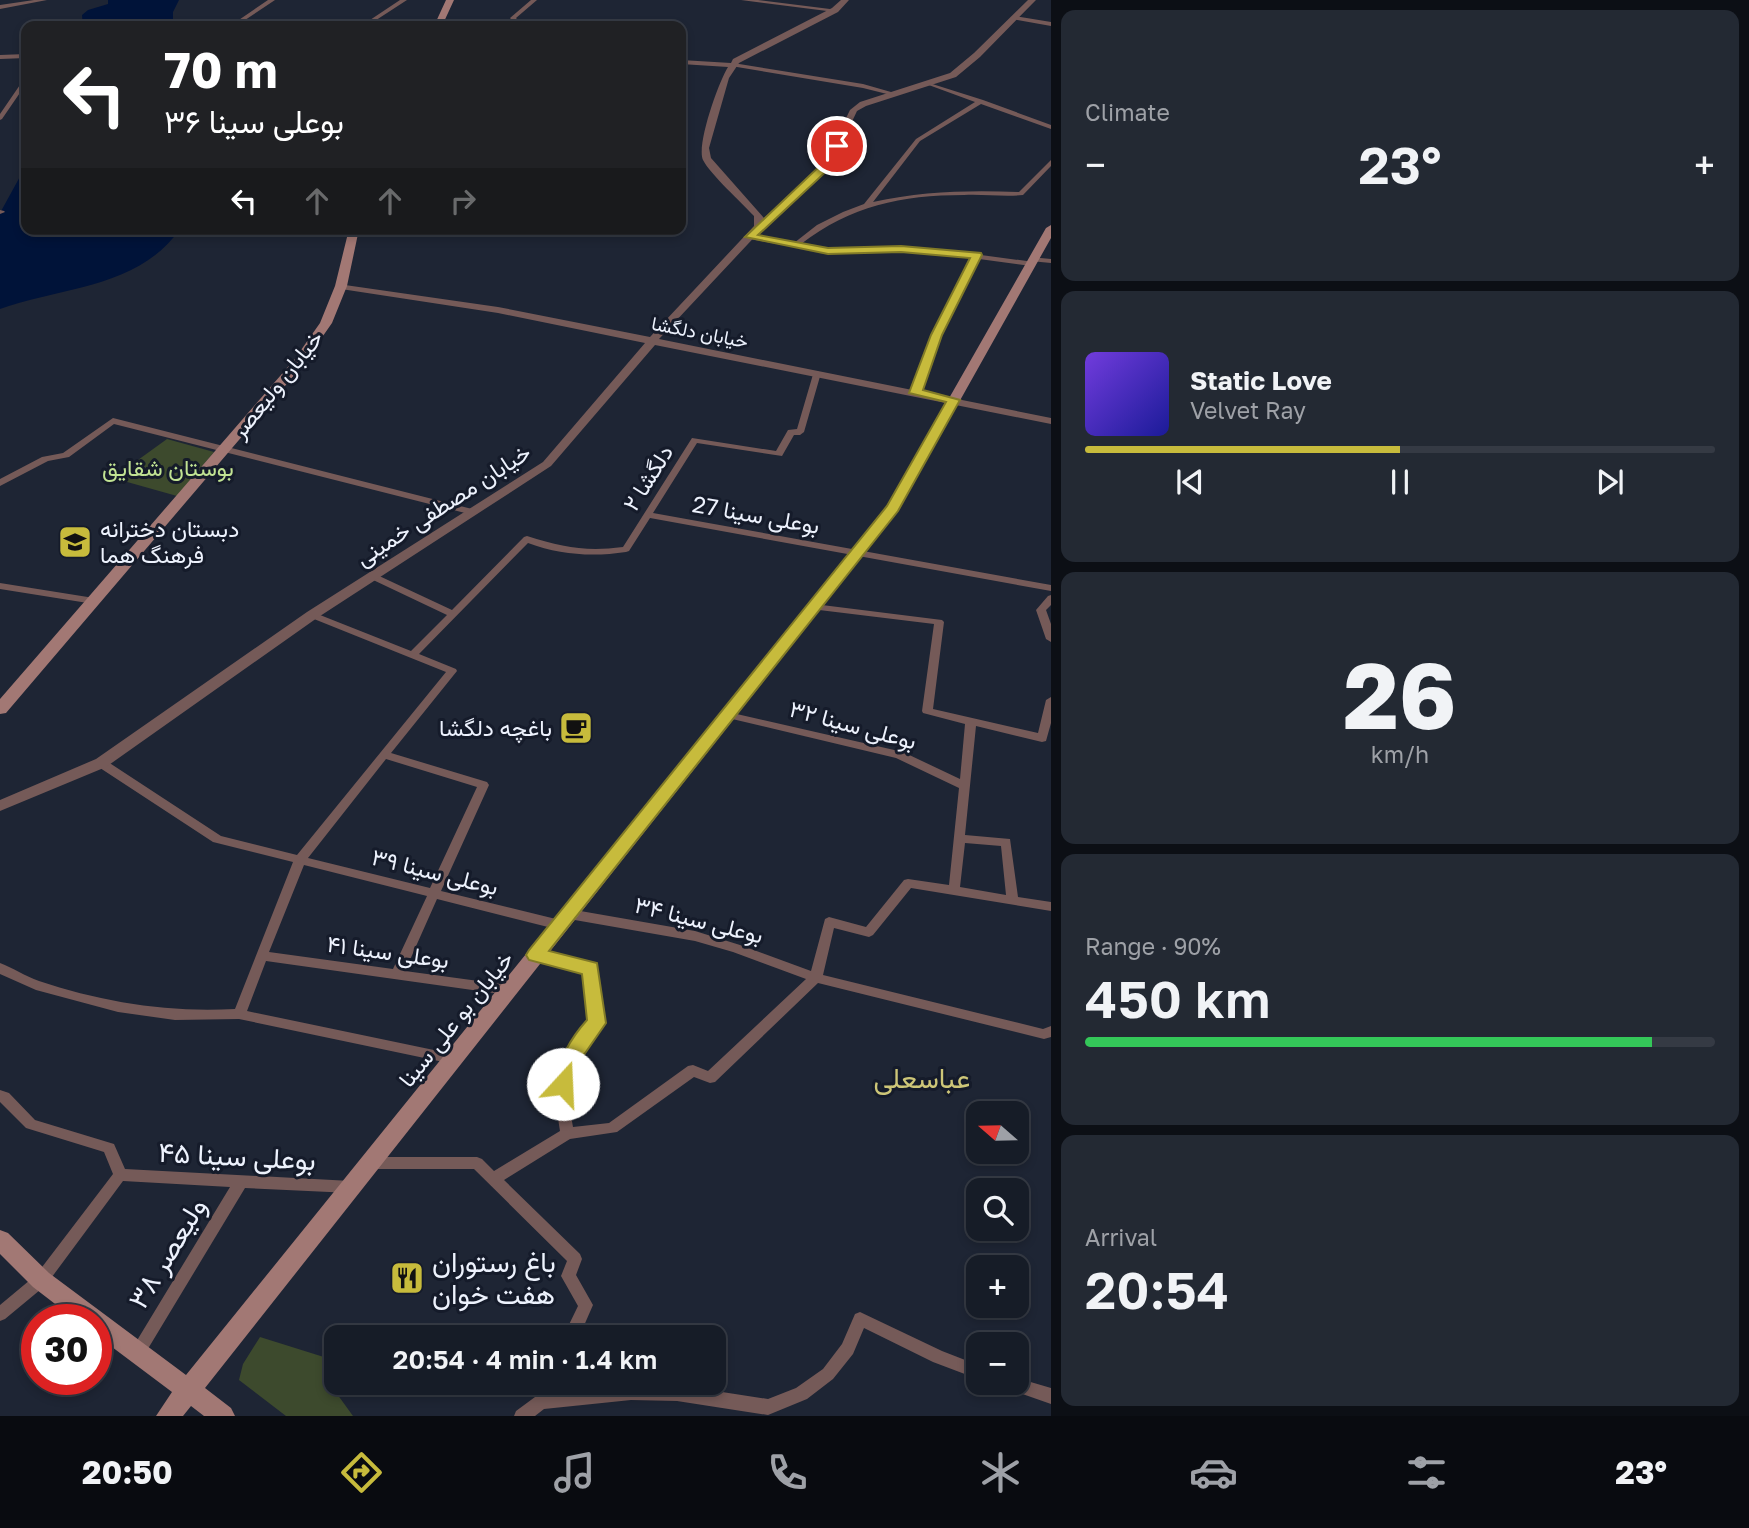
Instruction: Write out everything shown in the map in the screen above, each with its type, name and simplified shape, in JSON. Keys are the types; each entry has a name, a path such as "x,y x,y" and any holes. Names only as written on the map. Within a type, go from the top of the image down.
{"main road":[{"path":"440,21 450,0"},
{"name":"خیابان بو علی سینا","path":"168,1416 893,508 954,400 1038,262 1051,228"},
{"name":"خیابان ولیعصر","path":"0,709 298,363 326,323 341,286 353,235"},
{"path":"0,1240 41,1280 73,1304"},
{"path":"112,1333 223,1416"}],"street":[{"path":"0,7 44,0"},
{"path":"238,21 272,0"},
{"path":"372,21 404,0"},
{"path":"516,21 513,18 534,0"},
{"path":"744,0 835,10"},
{"path":"759,227 759,216 707,159 705,148 725,78 736,61 835,10 845,0"},
{"name":"خیابان مصطفی خمینی","path":"0,806 101,763 312,615 547,464 653,340 759,227 828,164 854,110 863,104 953,75 1032,0"},
{"path":"1014,19 1051,24"},
{"path":"0,57 21,56"},
{"path":"686,62 733,65 863,86 895,94"},
{"path":"929,83 1051,127"},
{"path":"0,118 21,87"},
{"path":"0,101 11,101"},
{"path":"867,205 918,140 981,101"},
{"path":"795,245 813,229 837,215 867,205 939,193 1021,194 1051,162"},
{"path":"750,237 828,251 901,249 1038,262"},
{"path":"916,393 937,335 977,255"},
{"name":"خیابان دلگشا","path":"341,286 498,310 1051,421"},
{"name":"دلگشا ۲","path":"453,614 527,539 552,548 582,553 626,549 695,440 779,454 790,432 800,432 817,373"},
{"path":"0,483 45,459 66,455 113,421 472,512"},
{"name":"بوعلی سینا 27","path":"648,514 1051,588"},
{"path":"372,576 453,614 413,655"},
{"path":"0,586 94,601"},
{"path":"1051,598 1041,610 1051,639"},
{"path":"814,607 939,622 927,711 1042,738 1051,700"},
{"path":"239,1014 300,859 452,671 312,615"},
{"name":"بوعلی سینا ۳۲","path":"728,715 900,755 965,786"},
{"path":"954,891 971,721"},
{"path":"384,755 483,785 397,975"},
{"name":"بوعلی سینا ۳۹","path":"101,763 217,839 434,893 564,919"},
{"path":"959,839 1006,842 1013,901"},
{"path":"494,1179 567,1134 612,1128 692,1070 710,1078 816,978 828,922 869,932 908,883 1051,907"},
{"name":"بوعلی سینا ۳۴","path":"564,919 695,936 736,948 816,978 1044,1034 1051,1031"},
{"path":"536,955 591,968 597,1023 575,1051 563,1084 562,1109 567,1134"},
{"name":"بوعلی سینا ۴۱","path":"262,956 508,990"},
{"path":"0,968 26,984 138,1013 182,1016 239,1014 453,1059"},
{"path":"0,1096 31,1124 109,1148 120,1175 41,1280 0,1314"},
{"path":"370,1163 477,1163 575,1259 568,1276 586,1305 576,1325"},
{"name":"بوعلی سینا ۴۵","path":"120,1175 351,1186"},
{"name":"ولیعصر ۳۸","path":"138,1352 241,1181"},
{"path":"541,1402 631,1392 677,1393 768,1407 801,1394 828,1374 848,1349 860,1319 938,1357 966,1368"},
{"path":"1029,1389 1051,1396"},
{"path":"522,1416 541,1402 544,1395"}],"green space":[{"name":"بوستان شقایق","path":"167,439 214,452 177,496 113,478"},
{"path":"260,1337 324,1357 324,1395 338,1395 353,1416 286,1416 239,1380 243,1364"}],"water":[{"path":"108,0 179,0 173,12 173,21 83,21 82,15 88,10 108,4"},
{"path":"21,175 21,235 175,235 143,263 121,274 98,283 0,309 0,213"}],"place":[{"name":"دبستان دخترانه فرهنگ هما","path":"75,542"},
{"name":"باغچه دلگشا","path":"576,728"},
{"name":"باغ رستوران هفت خوان","path":"407,1278"}],"district":[{"name":"عباسعلی","path":"922,1078"}],"route":[{"path":"563,1084 569,1062 581,1041 597,1023 591,968 536,955 893,508 954,400 916,393 937,335 977,255 901,249 828,251 750,237 828,164 837,146"}]}
